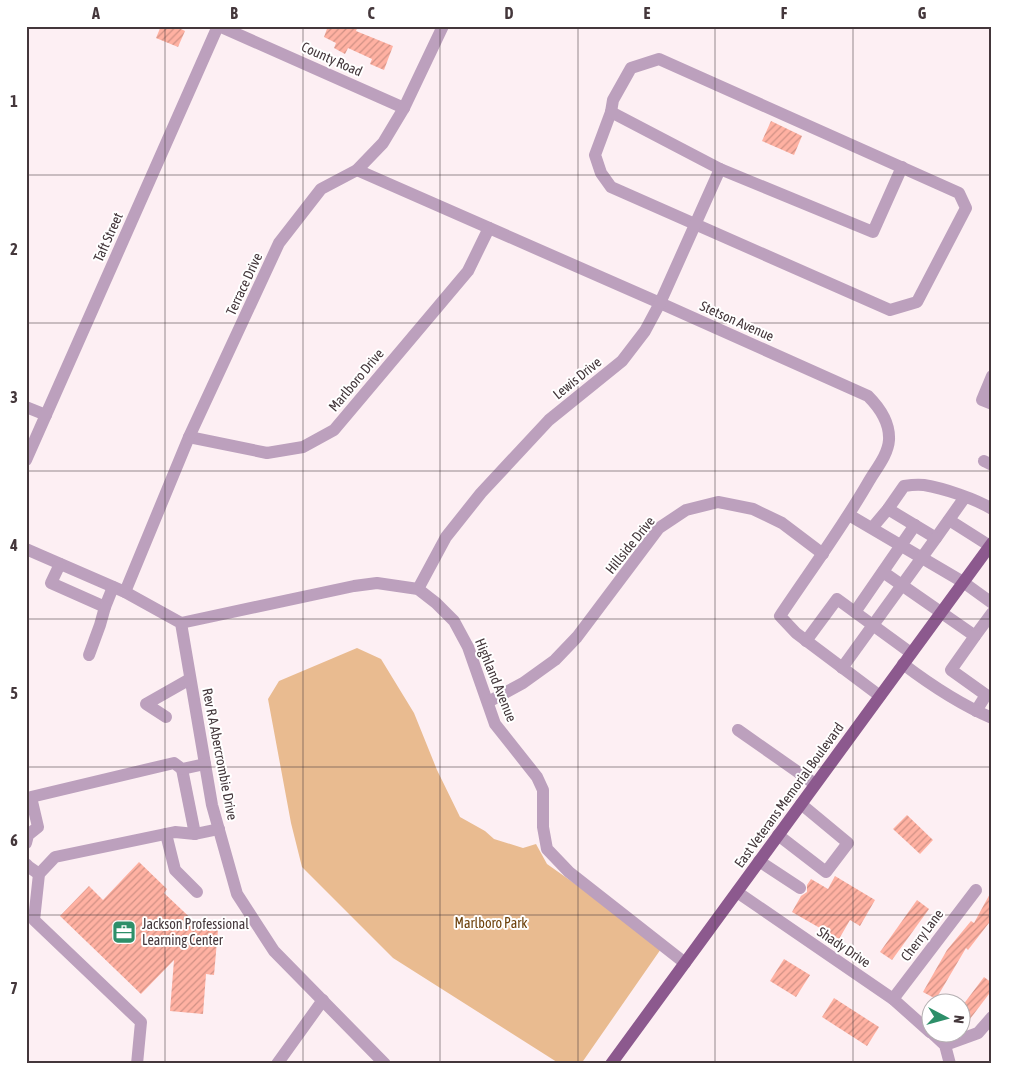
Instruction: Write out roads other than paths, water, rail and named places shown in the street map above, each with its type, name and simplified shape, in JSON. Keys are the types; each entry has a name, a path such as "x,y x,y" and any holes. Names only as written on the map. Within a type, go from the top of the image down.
{"main road":[{"name":"East Veterans Memorial Boulevard","path":"611,1064 991,544"}],"street":[{"name":"County Road","path":"219,26 404,108"},
{"name":"Taft Street","path":"26,460 219,26"},
{"name":"Terrace Drive","path":"125,592 189,437 279,243 321,189 357,170 383,143 404,108 443,26"},
{"path":"659,59 959,193 966,208 917,302 890,310 611,187 601,173 595,155 611,112 613,100 631,68 659,59"},
{"path":"611,112 720,169 873,232 902,167"},
{"name":"Lewis Drive","path":"418,589 446,537 481,493 549,420 622,361 645,331 660,303 720,169"},
{"name":"Stetson Avenue","path":"357,170 868,396 880,408 887,424 889,440 884,455 849,515 780,616 806,641"},
{"name":"Marlboro Drive","path":"189,437 267,454 303,447 334,430 468,271 489,228"},
{"path":"992,376 982,400 992,404"},
{"path":"26,407 46,415"},
{"path":"872,528 904,486 922,484 983,503 992,509"},
{"path":"842,668 965,497"},
{"name":"Hillside Drive","path":"488,702 523,683 555,660 577,637 659,528 686,510 718,502 753,509 782,523 823,554"},
{"path":"888,509 936,538"},
{"path":"849,515 963,582 992,603"},
{"path":"949,520 991,544"},
{"path":"856,612 915,525"},
{"path":"26,549 125,592 181,623 354,586 377,583 418,589"},
{"path":"60,564 51,583 105,607"},
{"path":"883,572 974,636"},
{"path":"89,655 113,587"},
{"name":"Highland Avenue","path":"418,589 454,621 468,647 495,724 537,777 543,790 543,827 548,849 569,872 685,963"},
{"path":"880,696 806,641 837,599 911,653"},
{"path":"976,711 989,697 951,670 992,613"},
{"name":"Rev R A Abercrombie Drive","path":"181,623 212,805 237,894 274,951 385,1064"},
{"path":"903,664 939,691 992,718"},
{"path":"166,717 146,704 190,679"},
{"path":"738,730 815,784"},
{"path":"26,843 28,835 38,827 31,797 174,763 182,769 195,834"},
{"path":"182,769 205,764"},
{"path":"778,835 826,872 848,843 801,804"},
{"path":"136,1064 141,1022 34,920 39,874 55,857 174,832 195,834 219,829"},
{"path":"166,834 175,870 197,892"},
{"path":"759,861 800,888"},
{"path":"26,864 39,874"},
{"name":"Cherry Lane","path":"893,999 976,890"},
{"name":"Shady Drive","path":"737,892 893,999 920,1022"},
{"path":"277,1064 323,1000"},
{"path":"950,1064 945,1045 978,1033 992,1016"},
{"name":"Shady Drive","path":"942,1042 945,1045"}],"place":[{"name":"Jackson Professional Learning Center","path":"124,932"}],"park label":[{"name":"Marlboro Park","path":"491,923"}]}
